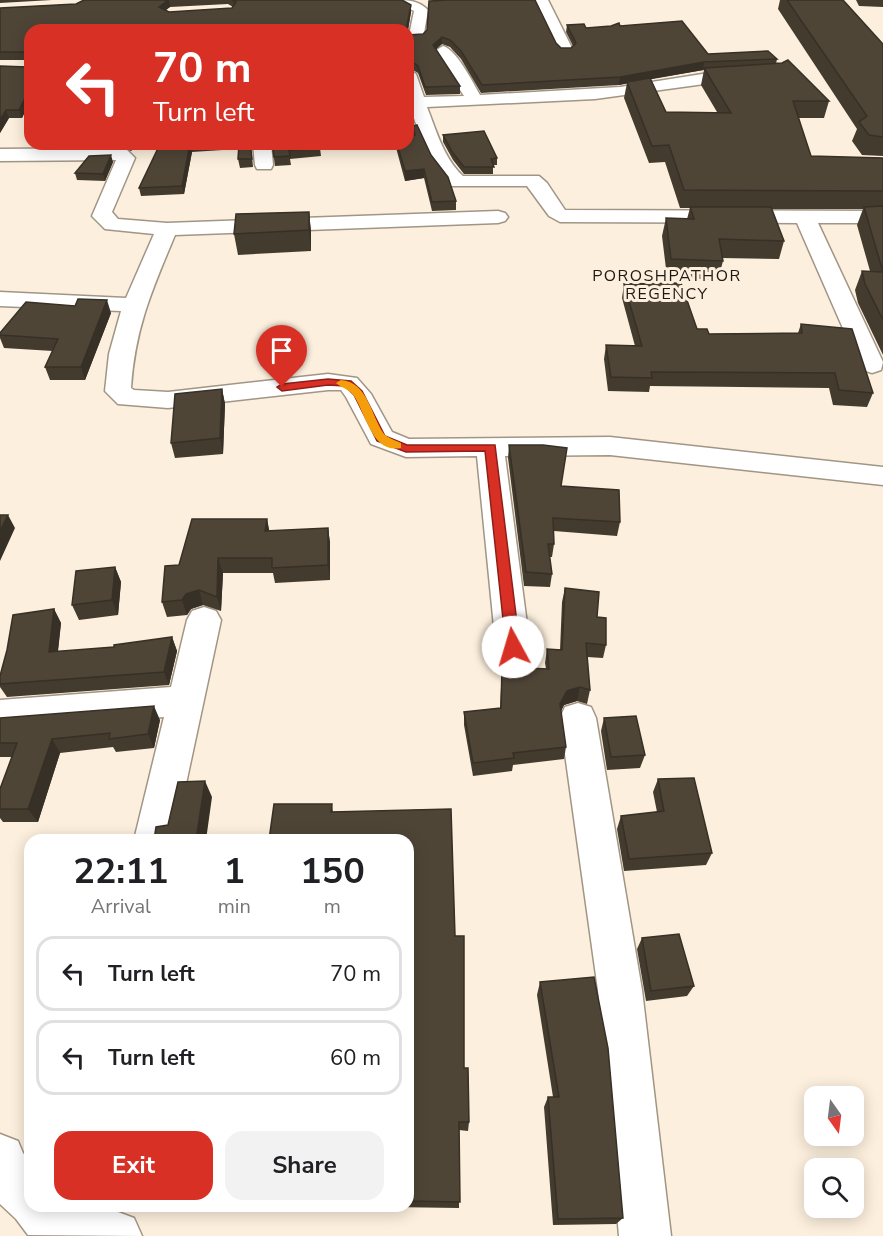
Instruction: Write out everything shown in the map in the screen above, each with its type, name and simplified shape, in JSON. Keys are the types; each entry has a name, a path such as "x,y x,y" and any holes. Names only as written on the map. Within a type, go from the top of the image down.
{"street":[{"path":"541,0 565,50"},
{"path":"406,2 434,2"},
{"path":"406,2 416,5 421,10 418,36 414,36"},
{"path":"443,51 458,71 475,101"},
{"path":"418,102 475,101 619,92 703,77 768,72"},
{"path":"414,91 436,151 453,179 458,183 532,180 539,184 554,212 560,216 883,217"},
{"path":"263,150 264,165"},
{"path":"0,155 123,155 126,158 125,163 102,212 102,216 112,225 167,229 498,217"},
{"path":"804,216 872,365"},
{"path":"167,229 134,305 121,354 118,391 127,398 168,400 328,382 348,383 358,394 381,438 406,448 610,446 883,476"},
{"path":"0,299 134,305"},
{"path":"490,447 513,647"},
{"path":"155,834 204,620"},
{"path":"0,715 186,701"},
{"path":"579,718 620,990 645,1236"},
{"path":"0,1160 2,1168 24,1186"},
{"path":"59,1212 116,1236"}],"building":[{"path":"84,0 168,0 159,7 169,12 232,8 236,2 232,0 402,0 411,5 407,24 24,24 24,52 0,52 0,8 76,4"},
{"path":"535,0 556,43 561,48 571,48 576,43 567,25 584,24 586,28 619,23 620,26 682,21 708,54 768,51 777,59 704,62 620,77 482,85 461,51 450,40 442,37 433,45 460,86 425,87 418,66 414,63 414,35 423,34 427,30 429,1"},
{"path":"787,0 843,0 883,44 883,137 869,135 859,122 867,116"},
{"path":"788,60 829,101 793,101 811,156 883,158 883,191 684,190 669,145 652,146 627,82 650,78 666,112 731,113 704,68 782,63"},
{"path":"0,66 24,67 24,100 19,110 6,110 0,120"},
{"path":"417,125 431,155 448,177 456,201 432,202 424,169 405,171 399,150 414,150 414,126"},
{"path":"484,131 497,158 491,159 494,167 464,167 443,135"},
{"path":"157,150 189,150 182,186 139,188"},
{"path":"239,150 251,150 252,159 238,159"},
{"path":"273,150 289,150 290,156 274,157"},
{"path":"111,155 103,174 75,173 89,156"},
{"path":"883,206 883,272 864,207"},
{"path":"690,207 771,207 784,241 719,239 723,261 671,259 666,218 694,219"},
{"path":"309,212 309,230 234,234 236,214"},
{"path":"862,271 883,272 883,320 865,284"},
{"path":"681,283 697,329 707,329 709,334 802,333 801,324 852,329 873,393 839,390 835,373 651,372 652,378 611,377 606,345 642,346 624,284"},
{"path":"78,299 107,300 81,367 45,367 58,339 0,335 26,302 75,306"},
{"path":"222,389 220,438 171,443 175,394"},
{"path":"509,445 567,448 561,486 619,490 620,522 553,518 554,544 548,544 552,574 526,572"},
{"path":"0,515 8,515 0,531"},
{"path":"192,519 267,519 265,531 328,528 328,565 272,568 272,558 218,558 217,597 199,590 186,594 182,600 162,602 165,566 179,565"},
{"path":"115,567 112,600 72,605 76,571"},
{"path":"565,588 599,592 597,617 606,618 606,645 586,643 590,690 580,687 567,691 560,704 566,747 513,753 514,758 473,763 464,712 501,708 502,667 549,669 547,649 562,650"},
{"path":"54,609 49,652 114,647 114,645 172,637 164,672 0,684 13,615"},
{"path":"154,706 148,734 109,739 110,733 52,739 28,809 0,809 0,789 17,743 0,743 0,718"},
{"path":"636,716 645,755 611,757 604,718"},
{"path":"694,778 712,853 629,859 621,816 664,811 658,779"},
{"path":"205,781 197,834 155,834 156,827 168,825 178,782"},
{"path":"274,804 332,804 331,812 451,809 455,936 464,936 464,1068 468,1068 469,1122 459,1122 460,1202 414,1201 414,834 270,834"},
{"path":"679,934 694,986 651,991 642,938"},
{"path":"594,977 608,1048 623,1218 558,1219 548,1097 559,1097 540,982"}],"slow traffic":[{"path":"341,383 348,383 358,394 381,438 397,445"}],"district":[{"name":"POROSHPATHOR REGENCY","path":"667,285"}],"route":[{"path":"282,387 328,382 348,383 358,394 381,438 406,448 490,447 513,647"}]}
